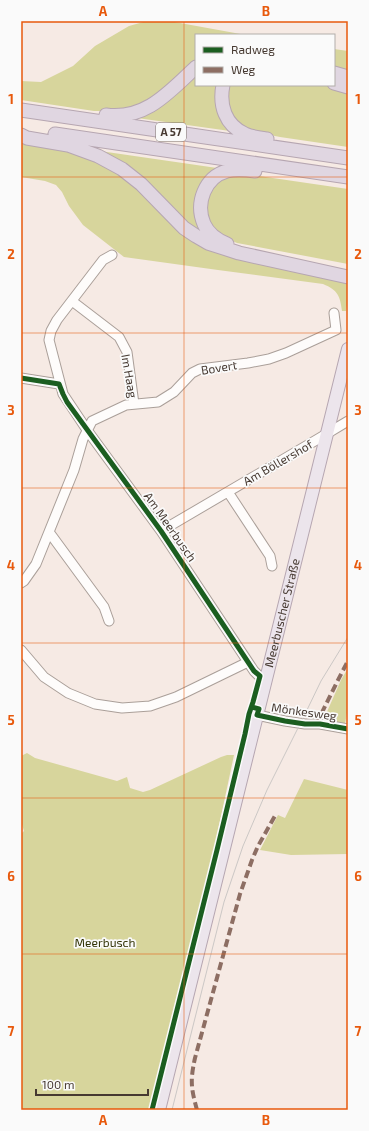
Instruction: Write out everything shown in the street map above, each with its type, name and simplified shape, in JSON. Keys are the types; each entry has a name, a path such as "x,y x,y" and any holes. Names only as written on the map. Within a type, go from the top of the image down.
{"highway":[{"path":"26,111 48,108 123,116 151,106 167,94 195,68"},
{"path":"335,73 348,77"},
{"path":"335,83 348,87"},
{"path":"222,86 222,106 226,118 235,128 245,134 259,138 298,143 311,153"},
{"name":"A 57","path":"26,111 104,121 226,141 348,158"},
{"name":"A 57","path":"21,130 348,177"},
{"path":"21,135 27,138 68,145 98,156 122,169 140,184 184,228 208,243 239,253 348,277"},
{"path":"301,170 289,175 245,170 228,171 217,176 209,183 203,193 201,201 201,215 204,224 210,233 217,239 225,244 237,248 309,262 348,267"}],"main road":[{"name":"Meerbuscher Straße","path":"159,1110 348,349"}],"street":[{"name":"Am Meerbusch","path":"112,255 103,260 53,325 50,336 50,345 62,394 162,531 248,662 258,675 266,679"},
{"name":"Im Haag","path":"72,301 119,337 127,352 134,404"},
{"name":"Bovert","path":"21,583 36,564 74,470 83,439 92,421 126,405 158,402 174,392 192,373 200,370 248,363 286,353 336,330 334,313"},
{"path":"21,378 60,384"},
{"name":"Am Böllershof","path":"162,531 348,421"},
{"path":"228,492 270,556 272,566"},
{"path":"49,532 104,607 109,621"},
{"path":"21,650 44,677 68,693 95,704 122,708 150,706 176,697 248,662"},
{"name":"Mönkesweg","path":"257,715 300,723 320,724 348,729"}],"green space":[{"path":"147,21 169,21 240,34 195,34 195,62 160,93 135,108 114,111 94,111 21,100 21,81 41,82 73,66 95,46 129,26"},
{"path":"335,49 348,51 348,72 335,68"},
{"path":"195,72 195,86 220,86 237,132 130,117"},
{"path":"228,86 335,86 348,90 348,147 280,137 247,129 238,123 232,116 227,106"},
{"path":"21,142 66,150 98,161 131,182 178,228 348,283 346,311 342,311 339,297 335,291 323,284 124,257 83,225 56,185 45,181 21,177"},
{"path":"93,150 224,169 203,187 210,241"},
{"path":"253,175 348,189 348,264 237,243 215,230 206,216 207,199 215,184 228,176"},
{"path":"348,668 348,707 345,724 336,723 329,720 326,714"},
{"name":"Meerbusch","path":"27,753 35,758 117,781 127,777 130,788 143,792 221,757 234,755 207,882 151,1110 21,1110 21,834 24,831 21,821 21,756"},
{"path":"304,779 348,790 348,854 291,855 260,850 278,815 285,818"}],"tram line":[{"path":"172,1110 224,902 243,846 267,790 321,681 348,637"}],"marked path":[{"path":"316,724 348,661"},
{"path":"197,1110 193,1096 192,1084 192,1073 195,1058 240,894 258,846 276,814"}],"cycle path":[{"path":"21,378 59,384 67,402 161,531 254,671 260,676 249,714 217,850 152,1110"},
{"path":"252,707 259,709 257,715 285,721 305,724 320,724 348,729"}]}
